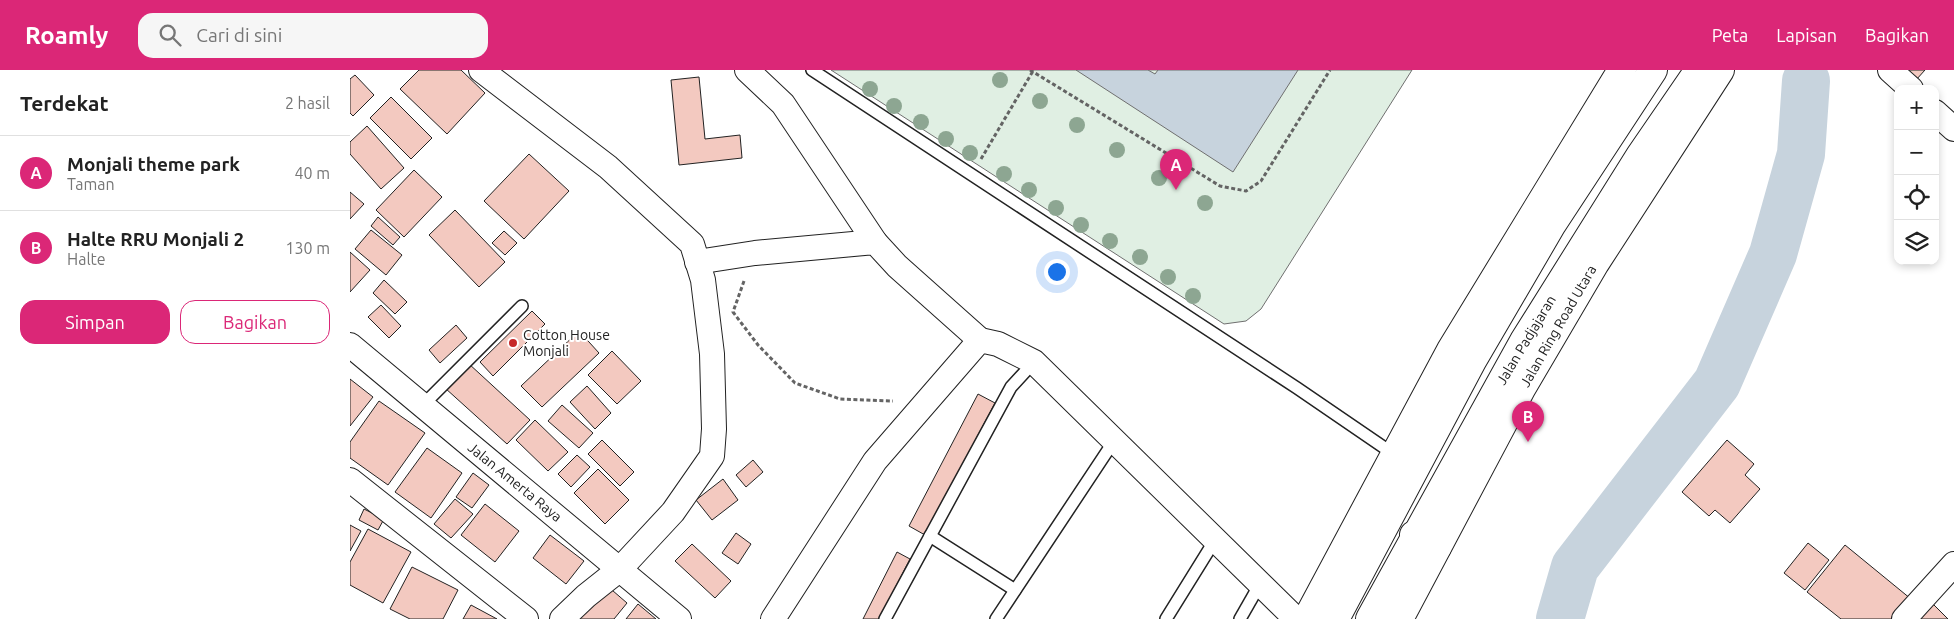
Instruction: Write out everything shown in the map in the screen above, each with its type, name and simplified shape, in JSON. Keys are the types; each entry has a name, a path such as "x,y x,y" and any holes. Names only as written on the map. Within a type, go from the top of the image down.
{"main road":[{"path":"1335,619 1451,350 1622,70"},
{"path":"1306,619 1404,462 1472,362 1552,224 1653,70"},
{"name":"Jalan Padjajaran","path":"1370,619 1426,541 1524,340 1640,156 1698,70"},
{"name":"Jalan Ring Road Utara","path":"1399,619 1426,541 1521,389 1590,271 1720,70"}],"street":[{"path":"481,70 608,166 692,244 703,280 712,354 714,429 712,456 674,512 620,569 586,596 562,619"},
{"path":"747,70 783,104 874,242 980,340 998,344 1034,362 1296,619"},
{"path":"1890,70 1907,85"},
{"path":"1939,116 1954,129"},
{"path":"698,262 755,253 874,242"},
{"path":"773,619 875,461 980,340"},
{"name":"Jalan Amerta Raya","path":"350,346 679,619"},
{"path":"350,480 526,619"},
{"path":"1904,619 1950,579"}],"lane":[{"path":"812,70 971,176 1298,388 1404,462"},
{"path":"422,406 522,306"},
{"path":"885,619 1011,387 1034,362"},
{"path":"996,619 1114,441"},
{"path":"930,536 1014,590"},
{"path":"1166,619 1215,540"},
{"path":"1240,619 1260,584"}],"path":[{"path":"971,176 1032,71 1220,186 1246,191 1261,181 1330,70"},
{"path":"755,253 733,312 758,345 795,383 840,399 926,402"}],"green space":[{"path":"831,70 1412,70 1261,309 1246,321 1224,324"}],"shaded area":[{"path":"1076,70 1148,70 1155,74 1158,70 1298,70 1233,172"}],"building":[{"path":"419,70 461,70 485,93 447,134 400,89"},
{"path":"1904,70 1925,70 1916,80"},
{"path":"355,75 374,95 353,116 350,113 350,79"},
{"path":"699,77 705,139 740,135 742,158 679,165 671,80"},
{"path":"391,97 432,138 411,159 370,118"},
{"path":"367,126 404,168 381,189 350,154 350,142"},
{"path":"529,154 569,191 524,239 484,201"},
{"path":"414,170 442,197 404,237 376,210"},
{"path":"350,192 364,204 350,219"},
{"path":"455,210 505,262 479,287 429,235"},
{"path":"378,217 400,237 393,245 371,226"},
{"path":"371,230 402,255 386,275 355,249"},
{"path":"504,231 517,243 505,255 492,243"},
{"path":"350,252 370,270 350,292"},
{"path":"384,280 407,302 395,314 373,293"},
{"path":"381,305 401,326 389,338 368,317"},
{"name":"Cotton House Monjali","path":"532,311 545,324 493,376 480,362"},
{"path":"456,325 467,338 440,363 429,350"},
{"path":"579,331 599,353 542,407 521,386"},
{"path":"612,351 641,381 617,404 588,375"},
{"path":"468,363 530,420 507,444 445,388"},
{"path":"350,379 373,397 350,426"},
{"path":"587,386 611,413 595,429 570,402"},
{"path":"978,394 995,403 925,535 909,526"},
{"path":"379,401 425,433 388,485 350,458 350,442"},
{"path":"562,405 593,433 579,448 548,421"},
{"path":"535,420 568,452 548,471 516,440"},
{"path":"602,440 634,472 620,486 588,454"},
{"path":"1727,440 1754,464 1745,475 1760,489 1730,523 1715,510 1709,516 1682,492"},
{"path":"427,448 462,473 431,518 395,492"},
{"path":"577,455 590,467 571,487 558,474"},
{"path":"753,460 763,472 746,487 736,475"},
{"path":"598,469 629,500 605,524 574,493"},
{"path":"473,473 489,485 472,508 456,497"},
{"path":"723,479 738,500 712,520 696,500"},
{"path":"455,499 473,514 451,538 434,524"},
{"path":"485,504 519,531 495,562 461,535"},
{"path":"364,509 384,519 378,530 359,520"},
{"path":"350,525 361,531 350,551"},
{"path":"368,529 411,552 383,603 350,585 350,562"},
{"path":"736,533 751,544 738,564 722,553"},
{"path":"550,535 584,561 566,584 533,558"},
{"path":"1808,543 1829,560 1805,590 1784,573"},
{"path":"692,544 731,581 715,598 675,561"},
{"path":"1845,545 1911,599 1896,619 1841,619 1807,592"},
{"path":"897,552 910,559 879,619 863,619"},
{"path":"412,567 458,590 443,619 410,619 390,609"},
{"path":"605,584 627,603 614,619 576,619"},
{"path":"1929,600 1948,619 1910,619"},
{"path":"638,604 656,619 626,619"},
{"path":"471,605 497,619 463,619"}],"waterway":[{"path":"1560,619 1575,567 1717,383 1773,254 1801,154 1806,81"}],"place":[{"name":"Monjali theme park","path":"1176,190"},
{"name":"Cotton House Monjali","path":"513,343"},
{"name":"Halte RRU Monjali 2","path":"1528,442"}]}
